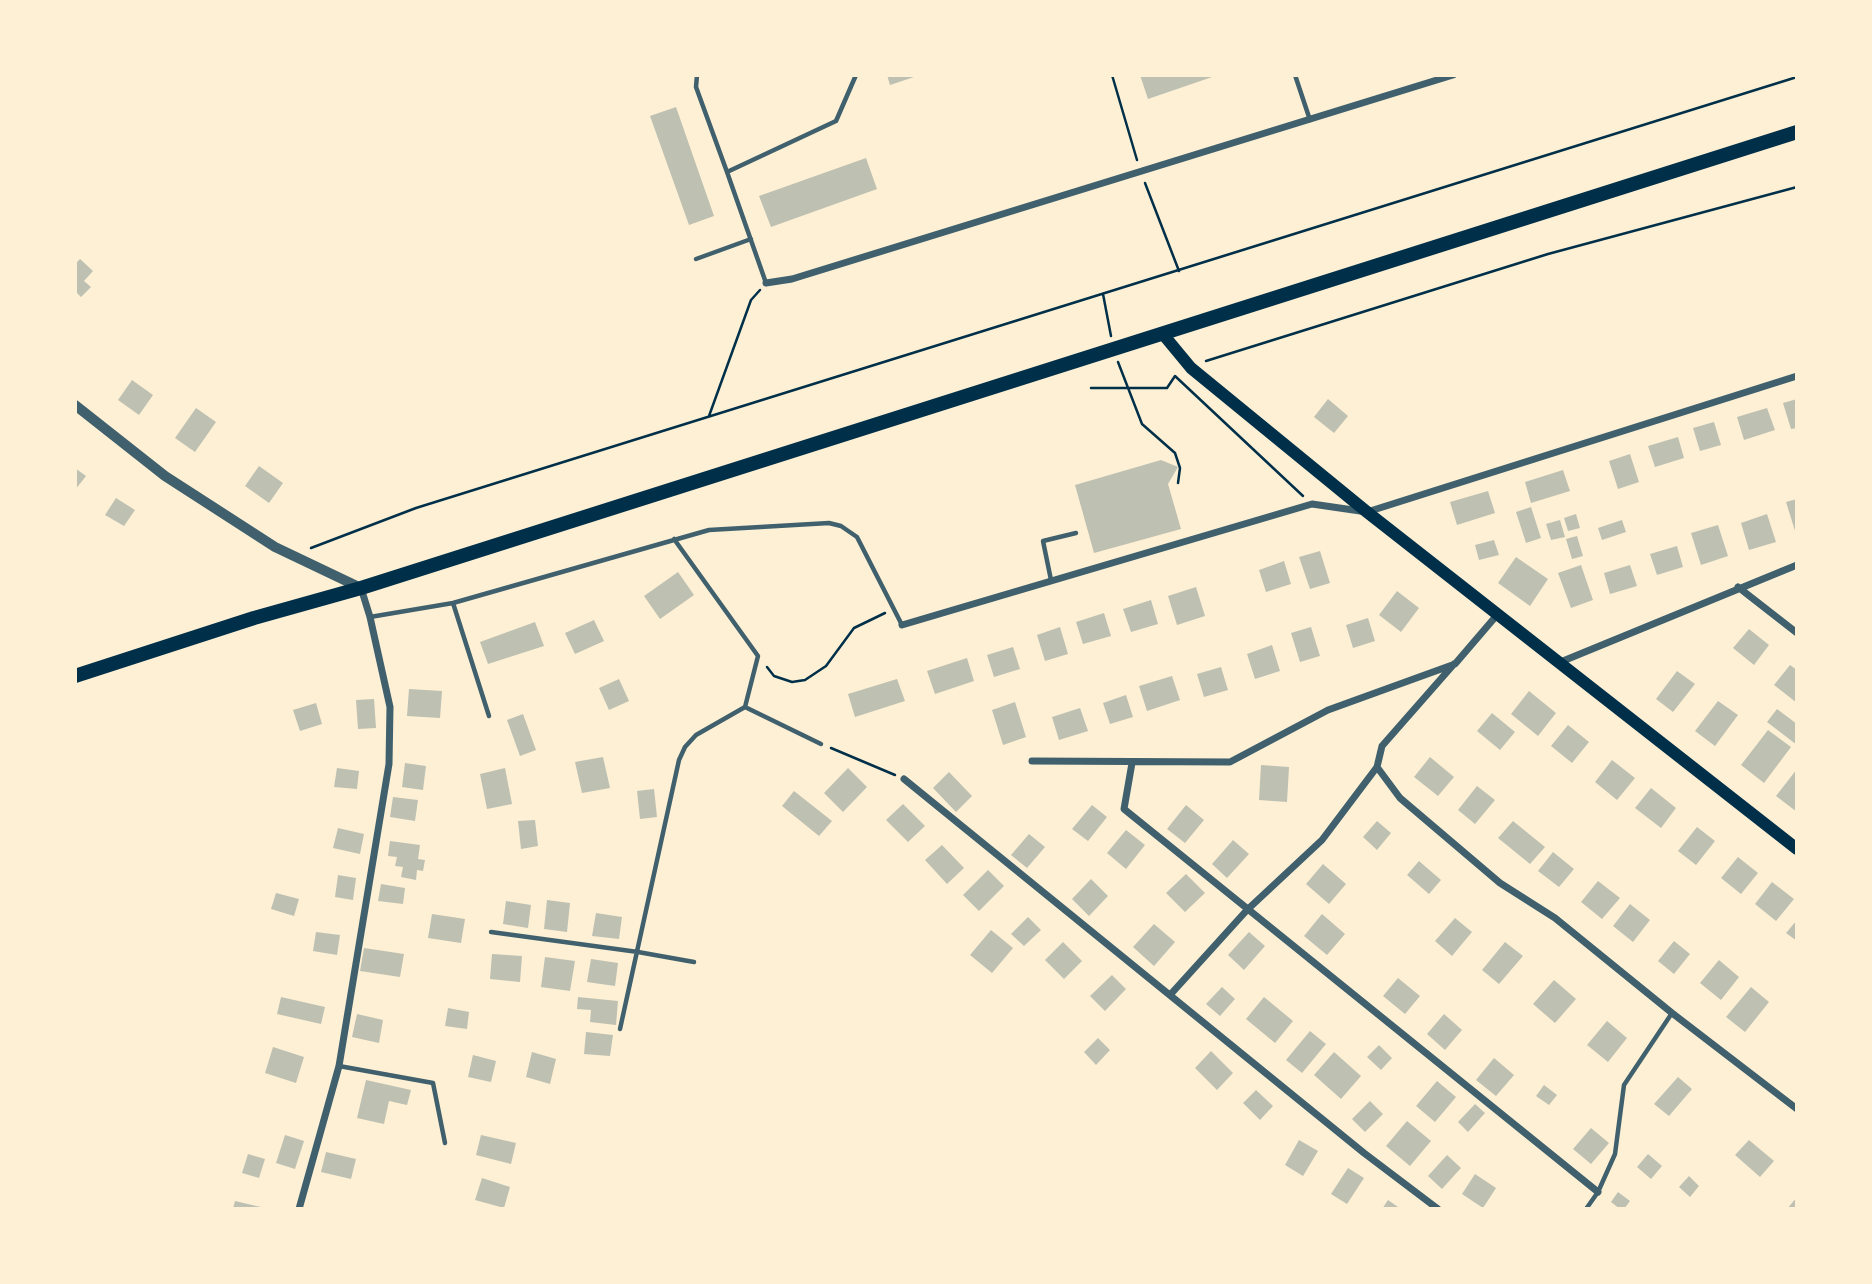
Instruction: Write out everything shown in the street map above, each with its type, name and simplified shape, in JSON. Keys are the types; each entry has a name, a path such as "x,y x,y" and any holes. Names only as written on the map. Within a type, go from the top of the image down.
{"main road":[{"path":"75,676 254,618 361,588 1797,132"},
{"path":"1162,333 1191,368 1367,512 1797,849"}],"street":[{"path":"766,283 792,279 1453,75"},
{"path":"902,625 1312,504 1367,512 1797,376"},
{"path":"75,405 165,476 275,547 361,588 370,617 390,707 389,764 339,1066 299,1209"},
{"path":"1558,663 1797,565"},
{"path":"1738,587 1797,633"},
{"path":"1170,995 1247,910 1322,840 1377,766 1381,746 1497,615"},
{"path":"1032,761 1230,762 1328,710 1455,664"},
{"path":"1132,763 1124,810 1598,1192"},
{"path":"1377,766 1400,798 1500,883 1555,918 1797,1109"},
{"path":"904,779 1364,1153 1438,1209"}],"lane":[{"path":"697,75 696,87 766,283"},
{"path":"727,172 836,121 856,75"},
{"path":"1295,75 1310,121"},
{"path":"696,259 751,239"},
{"path":"370,617 453,603 709,530 829,523 841,526 857,537 902,625"},
{"path":"1051,580 1043,541 1076,533"},
{"path":"620,1029 680,760 685,747 696,735 745,707 758,656 674,539"},
{"path":"453,603 489,716"},
{"path":"745,707 821,744"},
{"path":"492,932 694,962"},
{"path":"1586,1209 1598,1192 1615,1154 1624,1085 1672,1013"},
{"path":"339,1066 433,1083 445,1143"}],"path":[{"path":"1112,75 1140,172 1179,271"},
{"path":"292,556 416,508 1797,77"},
{"path":"1207,360 1548,254 1797,187"},
{"path":"709,416 751,300 766,283"},
{"path":"1102,294 1126,388 1142,424 1175,453 1180,468 1178,483"},
{"path":"1091,388 1167,388 1175,376 1312,504"},
{"path":"758,656 774,676 792,682 804,680 825,666 853,628 894,608"},
{"path":"821,744 904,779"}],"building":[{"path":"887,75 917,75 917,76 890,85"},
{"path":"1140,75 1215,75 1215,76 1148,99"},
{"path":"676,107 714,216 689,225 650,116"},
{"path":"866,158 877,189 771,227 759,196"},
{"path":"80,259 93,271 84,281 91,287 81,297 75,291 75,264"},
{"path":"132,380 153,395 139,415 118,400"},
{"path":"1328,399 1348,416 1334,433 1314,417"},
{"path":"1797,399 1797,428 1791,429 1783,403"},
{"path":"196,408 216,422 195,452 175,438"},
{"path":"1767,408 1775,430 1744,440 1737,417"},
{"path":"1714,422 1721,445 1700,451 1693,428"},
{"path":"1678,437 1684,458 1655,467 1648,446"},
{"path":"1630,454 1639,482 1618,489 1609,461"},
{"path":"1161,460 1178,467 1168,484 1181,529 1094,553 1075,485"},
{"path":"259,466 283,483 269,503 245,486"},
{"path":"75,468 86,476 75,490"},
{"path":"1563,470 1570,491 1531,503 1525,482"},
{"path":"1488,491 1495,513 1457,525 1450,502"},
{"path":"116,498 135,510 124,526 105,515"},
{"path":"1797,499 1797,534 1796,534 1786,502"},
{"path":"1531,507 1541,538 1526,543 1516,512"},
{"path":"1576,514 1580,528 1568,531 1564,518"},
{"path":"1767,514 1776,542 1749,550 1741,523"},
{"path":"1560,520 1565,537 1551,540 1546,524"},
{"path":"1622,520 1626,532 1602,540 1598,528"},
{"path":"1718,525 1728,556 1701,565 1691,533"},
{"path":"1577,536 1583,556 1572,559 1566,539"},
{"path":"1494,540 1499,555 1479,560 1475,545"},
{"path":"1677,546 1683,567 1657,575 1650,554"},
{"path":"1320,551 1330,583 1310,589 1299,557"},
{"path":"1516,557 1548,579 1530,606 1498,583"},
{"path":"1284,561 1291,584 1266,592 1259,570"},
{"path":"1581,565 1593,600 1571,608 1558,573"},
{"path":"1630,565 1637,586 1610,594 1604,573"},
{"path":"678,572 694,595 660,619 644,596"},
{"path":"1196,587 1205,616 1177,625 1168,596"},
{"path":"1397,591 1419,608 1401,632 1379,615"},
{"path":"1151,600 1158,624 1131,632 1123,609"},
{"path":"1104,613 1111,636 1083,644 1076,622"},
{"path":"1368,618 1375,641 1353,648 1346,625"},
{"path":"594,620 604,641 575,654 565,633"},
{"path":"535,622 544,646 488,664 480,642"},
{"path":"1060,627 1068,654 1045,661 1037,635"},
{"path":"1311,627 1320,656 1300,662 1291,633"},
{"path":"1749,629 1769,645 1754,665 1733,648"},
{"path":"1272,645 1280,671 1255,679 1247,654"},
{"path":"1013,647 1020,669 994,677 987,655"},
{"path":"967,658 974,681 935,694 927,671"},
{"path":"1790,665 1797,670 1797,703 1774,685"},
{"path":"1221,667 1228,690 1204,697 1197,674"},
{"path":"1677,671 1695,684 1673,712 1656,699"},
{"path":"1172,676 1180,700 1147,711 1139,686"},
{"path":"619,679 629,701 609,710 599,688"},
{"path":"897,679 905,701 855,717 848,694"},
{"path":"409,689 442,691 440,718 407,716"},
{"path":"1529,691 1556,713 1538,736 1511,714"},
{"path":"1126,695 1133,717 1110,724 1103,703"},
{"path":"374,699 376,728 358,729 356,700"},
{"path":"1718,701 1738,715 1715,746 1695,731"},
{"path":"1015,702 1026,737 1003,745 992,710"},
{"path":"316,703 322,724 300,731 293,710"},
{"path":"1080,708 1088,731 1059,740 1052,717"},
{"path":"1777,709 1797,724 1797,745 1767,722"},
{"path":"1492,713 1515,732 1500,750 1477,731"},
{"path":"523,714 536,750 520,756 507,720"},
{"path":"1568,725 1589,742 1572,763 1551,746"},
{"path":"1768,730 1791,747 1764,783 1741,765"},
{"path":"603,757 610,788 582,793 575,762"},
{"path":"1430,757 1454,777 1438,796 1414,777"},
{"path":"1612,760 1635,778 1617,800 1595,782"},
{"path":"405,763 426,766 423,790 402,787"},
{"path":"1261,765 1289,767 1287,802 1259,800"},
{"path":"337,768 359,771 357,789 334,787"},
{"path":"505,768 512,804 487,809 480,774"},
{"path":"848,768 867,787 843,812 824,793"},
{"path":"1797,769 1797,812 1776,796"},
{"path":"949,772 972,796 956,812 933,788"},
{"path":"1477,786 1495,800 1475,824 1458,810"},
{"path":"1651,788 1676,808 1661,828 1635,808"},
{"path":"654,789 657,817 640,819 637,791"},
{"path":"794,791 832,821 819,836 782,806"},
{"path":"393,797 418,800 415,821 390,817"},
{"path":"903,804 925,826 908,842 886,820"},
{"path":"1092,805 1107,817 1088,841 1072,829"},
{"path":"1186,805 1204,820 1185,843 1167,829"},
{"path":"535,820 538,846 521,849 518,821"},
{"path":"1377,821 1391,833 1377,850 1363,837"},
{"path":"1513,821 1545,847 1530,864 1498,838"},
{"path":"1697,827 1715,841 1696,865 1678,851"},
{"path":"338,828 364,834 360,854 333,848"},
{"path":"1126,830 1145,845 1126,869 1107,853"},
{"path":"1029,834 1045,847 1027,868 1011,855"},
{"path":"1233,840 1249,854 1227,878 1212,864"},
{"path":"390,841 420,845 418,859 425,860 423,871 417,870 416,880 401,877 403,867 395,866 397,857 388,856"},
{"path":"942,845 964,868 947,884 925,860"},
{"path":"1553,852 1574,869 1559,887 1538,871"},
{"path":"1738,857 1758,873 1741,894 1721,878"},
{"path":"1419,861 1441,880 1429,894 1407,875"},
{"path":"1323,864 1346,884 1329,904 1306,884"},
{"path":"988,870 1004,886 979,911 963,895"},
{"path":"1186,874 1205,893 1185,912 1166,893"},
{"path":"338,875 356,878 353,900 335,897"},
{"path":"1091,879 1108,896 1089,916 1072,899"},
{"path":"1598,881 1620,898 1602,919 1581,902"},
{"path":"1772,882 1794,899 1776,921 1755,904"},
{"path":"381,884 405,888 403,904 378,901"},
{"path":"276,893 299,899 294,916 271,909"},
{"path":"547,900 570,903 567,932 544,929"},
{"path":"506,901 531,905 528,928 503,924"},
{"path":"1630,904 1650,920 1633,942 1613,926"},
{"path":"596,913 622,917 619,939 592,936"},
{"path":"432,914 465,919 461,943 428,938"},
{"path":"1322,914 1345,934 1327,955 1304,936"},
{"path":"1028,917 1041,930 1024,946 1011,934"},
{"path":"1455,918 1472,932 1452,956 1435,941"},
{"path":"1797,920 1797,941 1786,933"},
{"path":"1154,924 1175,942 1154,966 1133,947"},
{"path":"991,930 1013,948 992,973 970,955"},
{"path":"316,932 340,935 337,955 313,951"},
{"path":"1249,932 1265,946 1244,970 1228,955"},
{"path":"1674,941 1690,954 1674,974 1658,961"},
{"path":"1063,942 1082,961 1064,979 1045,960"},
{"path":"1505,942 1523,956 1499,984 1482,970"},
{"path":"364,948 404,954 400,977 360,971"},
{"path":"492,954 522,956 520,982 490,979"},
{"path":"545,957 575,961 570,991 541,987"},
{"path":"591,959 618,963 615,986 587,982"},
{"path":"1719,960 1739,977 1721,1000 1700,983"},
{"path":"1112,975 1126,989 1105,1011 1090,996"},
{"path":"1398,978 1420,996 1405,1014 1383,996"},
{"path":"1554,980 1576,999 1555,1023 1533,1004"},
{"path":"1222,987 1235,999 1220,1016 1206,1004"},
{"path":"1751,987 1769,1002 1745,1032 1726,1017"},
{"path":"281,997 325,1007 321,1024 277,1014"},
{"path":"578,997 618,1001 616,1025 590,1022 591,1010 577,1009"},
{"path":"1264,997 1293,1021 1275,1043 1246,1019"},
{"path":"448,1008 469,1012 467,1029 445,1026"},
{"path":"357,1014 383,1020 379,1043 352,1037"},
{"path":"1444,1014 1462,1030 1445,1050 1427,1034"},
{"path":"1607,1021 1627,1038 1608,1062 1587,1045"},
{"path":"1310,1031 1326,1044 1302,1073 1286,1060"},
{"path":"586,1032 613,1035 610,1056 584,1054"},
{"path":"1098,1038 1110,1050 1096,1065 1084,1052"},
{"path":"1379,1045 1392,1058 1381,1070 1367,1057"},
{"path":"273,1047 304,1057 296,1083 265,1073"},
{"path":"1211,1051 1233,1073 1217,1090 1195,1068"},
{"path":"532,1052 556,1059 550,1084 526,1077"},
{"path":"1334,1052 1361,1076 1341,1099 1314,1075"},
{"path":"473,1055 496,1061 491,1082 468,1077"},
{"path":"1494,1058 1514,1075 1496,1096 1476,1080"},
{"path":"1678,1077 1692,1089 1669,1116 1654,1104"},
{"path":"366,1080 411,1090 407,1105 389,1101 384,1124 357,1118"},
{"path":"1437,1081 1456,1097 1435,1122 1416,1106"},
{"path":"1544,1085 1557,1095 1549,1105 1536,1096"},
{"path":"1256,1090 1273,1106 1260,1120 1243,1103"},
{"path":"1370,1101 1383,1114 1365,1132 1352,1119"},
{"path":"1475,1104 1485,1113 1468,1132 1458,1122"},
{"path":"1407,1121 1431,1141 1410,1166 1386,1146"},
{"path":"1591,1128 1609,1143 1591,1164 1573,1149"},
{"path":"285,1135 304,1141 295,1169 276,1163"},
{"path":"481,1135 516,1143 511,1164 476,1155"},
{"path":"1299,1140 1318,1151 1303,1176 1285,1165"},
{"path":"1749,1140 1774,1161 1760,1177 1735,1155"},
{"path":"326,1152 356,1159 351,1179 321,1172"},
{"path":"248,1154 265,1159 259,1178 242,1173"},
{"path":"1648,1154 1662,1166 1651,1179 1637,1167"},
{"path":"1447,1155 1461,1168 1442,1189 1428,1176"},
{"path":"1348,1168 1364,1178 1347,1204 1331,1194"},
{"path":"1475,1174 1496,1188 1483,1208 1462,1194"},
{"path":"1689,1176 1699,1186 1690,1197 1679,1187"},
{"path":"482,1178 510,1187 504,1208 475,1200"},
{"path":"1618,1192 1630,1201 1624,1209 1611,1202"},
{"path":"1797,1197 1797,1209 1787,1209"},
{"path":"1388,1200 1401,1209 1382,1209"},
{"path":"235,1201 265,1208 233,1209"}]}
